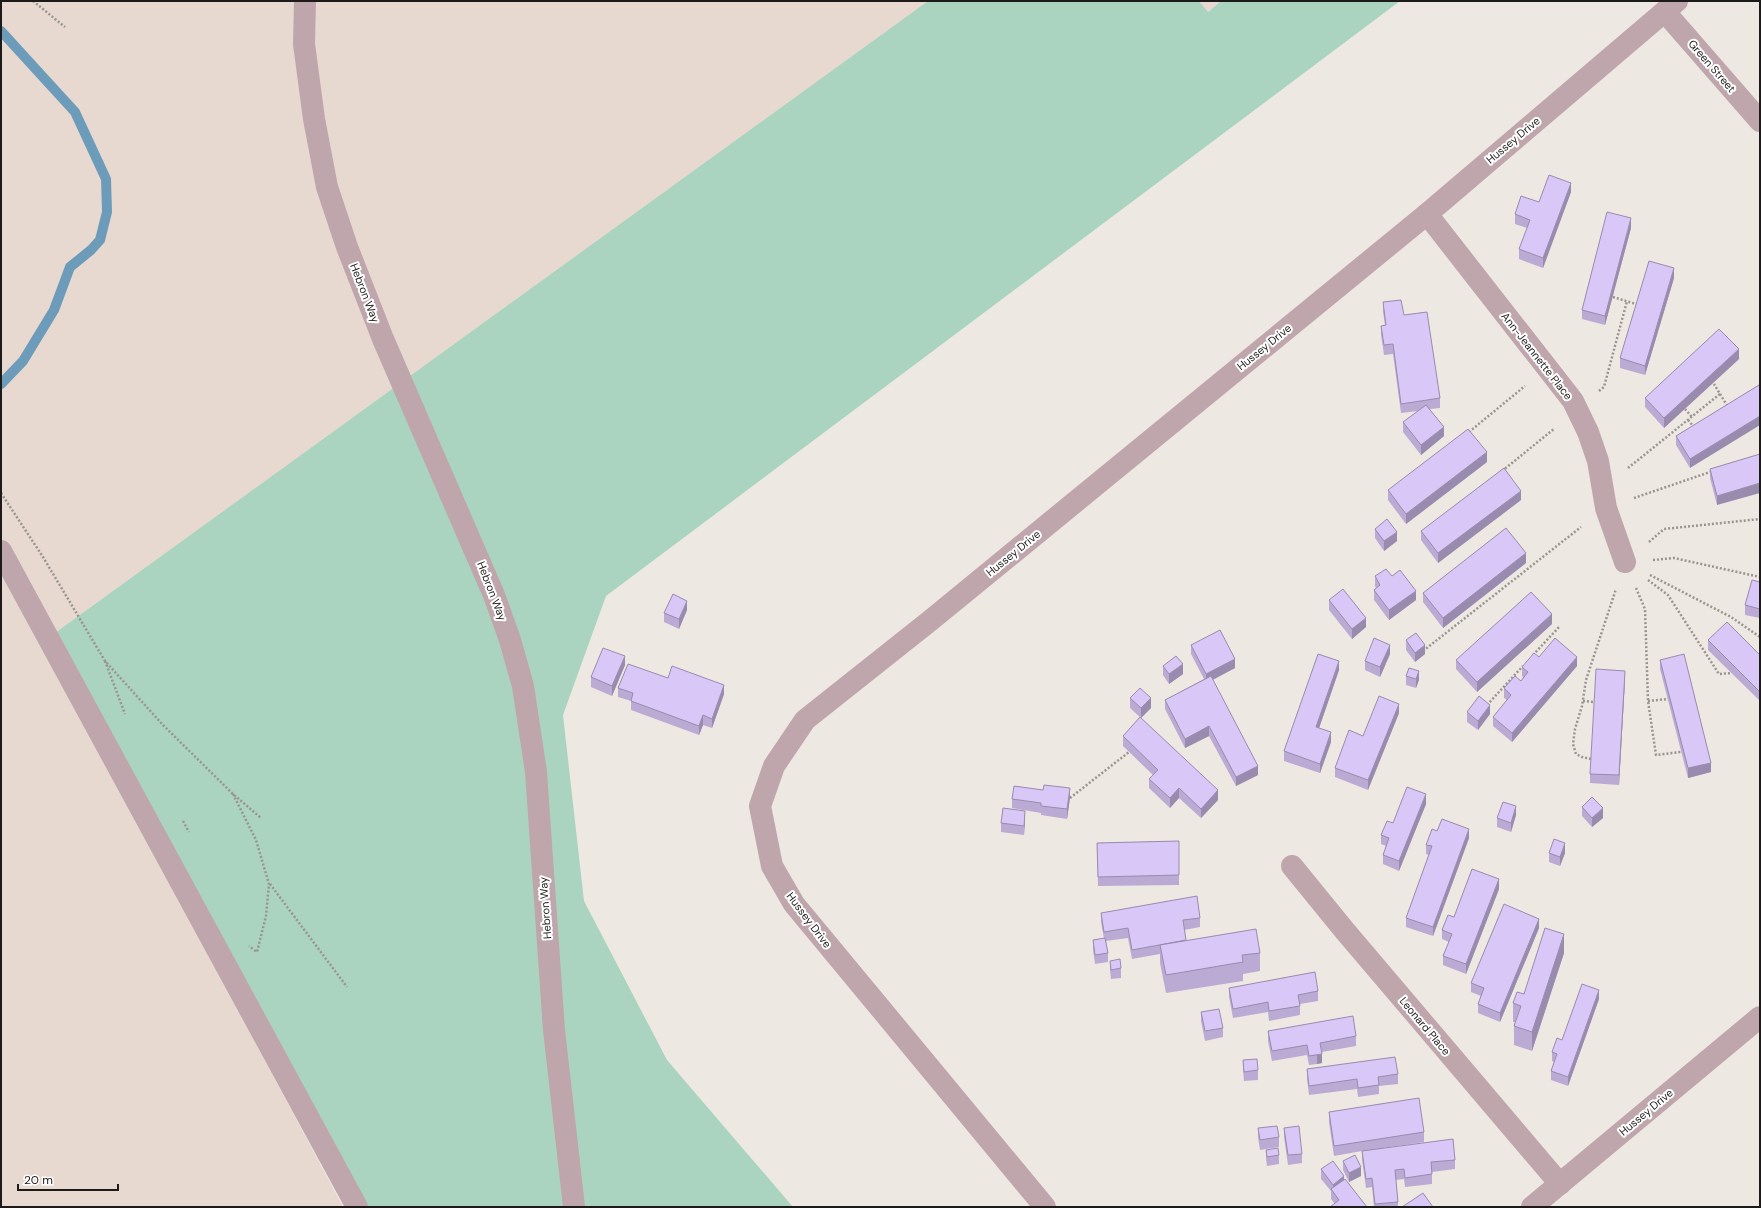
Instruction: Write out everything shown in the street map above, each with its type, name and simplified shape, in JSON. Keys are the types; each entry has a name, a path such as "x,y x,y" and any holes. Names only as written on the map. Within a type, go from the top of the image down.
{"street":[{"name":"Hebron Way","path":"305,1 304,44 314,119 327,188 347,247 383,339 494,595 510,640 523,686 536,772 554,1030 574,1207"},
{"name":"Green Street","path":"1671,6 1760,121"},
{"name":"Hussey Drive","path":"1045,1207 794,904 772,866 760,806 774,766 805,720 937,615 1427,214 1671,6"},
{"name":"Ann-Jeannette Place","path":"1427,214 1573,401 1588,432 1598,461 1604,498 1625,562"},
{"path":"1,551 356,1207"},
{"name":"Leonard Place","path":"1292,866 1345,932 1560,1184"},
{"name":"Hussey Drive","path":"1532,1207 1760,1017"}],"path":[{"path":"33,1 65,27"},
{"path":"1613,297 1639,305"},
{"path":"1498,475 1604,387 1627,301"},
{"path":"1465,434 1547,369"},
{"path":"1714,384 1731,412"},
{"path":"1422,651 1604,498 1688,420 1720,394"},
{"path":"1685,409 1692,417"},
{"path":"1688,420 1698,432"},
{"path":"1604,498 1716,470"},
{"path":"1,494 43,557 105,661 163,724 233,794 261,818"},
{"path":"1591,759 1576,754 1573,744 1575,729 1583,701 1586,680 1625,562 1664,529 1760,519"},
{"path":"1625,562 1674,558 1760,577"},
{"path":"1625,562 1731,618 1760,637"},
{"path":"1625,562 1668,595 1719,674 1732,673"},
{"path":"1625,562 1645,609 1648,701 1656,755 1681,752"},
{"path":"1529,659 1560,626"},
{"path":"1483,709 1524,665"},
{"path":"1648,701 1668,699"},
{"path":"1583,701 1594,702"},
{"path":"1070,798 1129,752"},
{"path":"233,794 256,840 269,884 347,987"},
{"path":"257,952 266,916 269,884"}],"shaded area":[{"path":"1,1 928,1 48,638 1,551"},
{"path":"1199,1 1221,1 1208,12"},
{"path":"1,565 43,644 343,1207 1,1207"}],"green space":[{"path":"928,1 1199,1 1208,12 1221,1 1400,1 606,596 563,715 584,901 667,1060 793,1207 353,1207 48,638"}],"building":[{"path":"1549,175 1571,183 1543,258 1519,249 1530,220 1515,214 1521,196 1539,202"},
{"path":"1607,212 1631,218 1605,316 1582,310"},
{"path":"1649,261 1674,268 1645,366 1620,358"},
{"path":"1401,300 1404,315 1427,312 1440,398 1401,404 1393,344 1384,345 1381,326 1386,325 1383,302"},
{"path":"1719,329 1739,349 1664,418 1645,398"},
{"path":"1759,385 1760,416 1690,459 1676,436"},
{"path":"1426,405 1444,427 1421,445 1403,422"},
{"path":"1468,429 1487,452 1406,514 1388,490"},
{"path":"1760,454 1760,483 1717,496 1710,469"},
{"path":"1504,468 1521,491 1438,553 1421,531"},
{"path":"1387,519 1397,532 1384,541 1375,529"},
{"path":"1506,528 1526,553 1443,618 1423,593"},
{"path":"1386,569 1392,576 1400,570 1416,591 1389,610 1374,590 1380,585 1375,576"},
{"path":"1752,580 1760,582 1760,609 1745,605"},
{"path":"1343,589 1366,618 1352,629 1329,600"},
{"path":"1531,592 1552,614 1477,682 1456,660"},
{"path":"673,594 687,601 679,619 664,613"},
{"path":"1727,622 1760,655 1760,692 1708,640"},
{"path":"1220,630 1235,659 1206,674 1191,645"},
{"path":"1416,633 1425,645 1415,653 1406,640"},
{"path":"1374,638 1390,645 1380,667 1365,661"},
{"path":"1555,638 1577,657 1512,733 1493,717 1511,695 1504,688 1515,676 1521,681 1528,672 1522,667 1534,653 1539,657"},
{"path":"603,648 625,656 612,686 591,677"},
{"path":"1318,654 1339,661 1316,727 1331,732 1320,764 1284,751"},
{"path":"1684,654 1711,763 1688,768 1660,660"},
{"path":"1176,656 1183,664 1169,674 1163,666"},
{"path":"628,664 668,678 672,666 724,685 712,719 703,715 699,726 631,701 633,693 618,688"},
{"path":"1409,668 1419,671 1416,679 1406,676"},
{"path":"1596,669 1625,671 1619,775 1590,774"},
{"path":"1211,676 1258,766 1236,777 1209,726 1185,739 1165,700"},
{"path":"1140,688 1151,698 1141,708 1130,698"},
{"path":"1379,696 1399,704 1368,780 1335,768 1349,730 1363,736"},
{"path":"1479,696 1490,705 1478,721 1467,712"},
{"path":"1140,717 1218,790 1201,809 1179,788 1170,798 1149,779 1158,770 1123,736"},
{"path":"1044,785 1070,788 1067,809 1041,806 1041,803 1012,799 1014,786 1043,790"},
{"path":"1407,787 1426,794 1399,861 1383,855 1389,838 1381,835 1387,821 1393,823"},
{"path":"1592,797 1603,808 1592,818 1582,807"},
{"path":"1503,802 1516,806 1511,823 1497,818"},
{"path":"1003,808 1025,811 1024,826 1001,823"},
{"path":"1442,819 1469,829 1433,927 1406,918 1432,846 1426,845 1432,829 1437,831"},
{"path":"1554,839 1565,843 1560,857 1549,853"},
{"path":"1179,841 1179,875 1098,877 1097,843"},
{"path":"1472,869 1499,879 1466,964 1443,956 1452,934 1442,930 1448,915 1454,917"},
{"path":"1197,896 1200,918 1183,920 1186,940 1132,950 1128,928 1104,932 1101,913"},
{"path":"1504,904 1539,919 1500,1013 1478,1004 1484,988 1471,983"},
{"path":"1545,928 1564,934 1532,1032 1514,1026 1521,1006 1513,1003 1517,992 1524,994"},
{"path":"1256,929 1260,953 1242,955 1243,962 1166,975 1160,945"},
{"path":"1105,938 1108,953 1095,955 1093,940"},
{"path":"1120,959 1121,968 1111,970 1110,961"},
{"path":"1315,972 1318,991 1298,995 1300,1006 1269,1011 1268,1002 1233,1009 1229,988"},
{"path":"1582,984 1599,990 1568,1077 1551,1071 1557,1054 1552,1052 1557,1038 1562,1040"},
{"path":"1219,1009 1223,1028 1205,1031 1201,1012"},
{"path":"1353,1016 1356,1036 1320,1043 1322,1054 1309,1056 1307,1045 1272,1051 1268,1031"},
{"path":"1395,1057 1398,1074 1378,1077 1379,1085 1358,1088 1357,1079 1309,1086 1307,1069"},
{"path":"1257,1059 1258,1070 1244,1072 1243,1060"},
{"path":"1419,1098 1424,1132 1334,1146 1329,1112"},
{"path":"1277,1126 1279,1137 1260,1140 1258,1128"},
{"path":"1299,1126 1302,1154 1288,1155 1284,1128"},
{"path":"1453,1139 1455,1160 1431,1162 1432,1174 1405,1178 1404,1169 1395,1170 1398,1202 1375,1204 1372,1178 1366,1179 1362,1151"},
{"path":"1278,1148 1279,1155 1267,1157 1266,1150"},
{"path":"1355,1155 1361,1167 1349,1173 1343,1161"},
{"path":"1333,1161 1344,1176 1333,1185 1321,1169"},
{"path":"1345,1179 1367,1207 1330,1207 1339,1200 1331,1189"},
{"path":"1423,1193 1433,1207 1402,1207"}],"waterway":[{"path":"1,31 75,112 106,179 107,212 100,240 91,250 70,267 54,310 23,361 1,384"}]}
